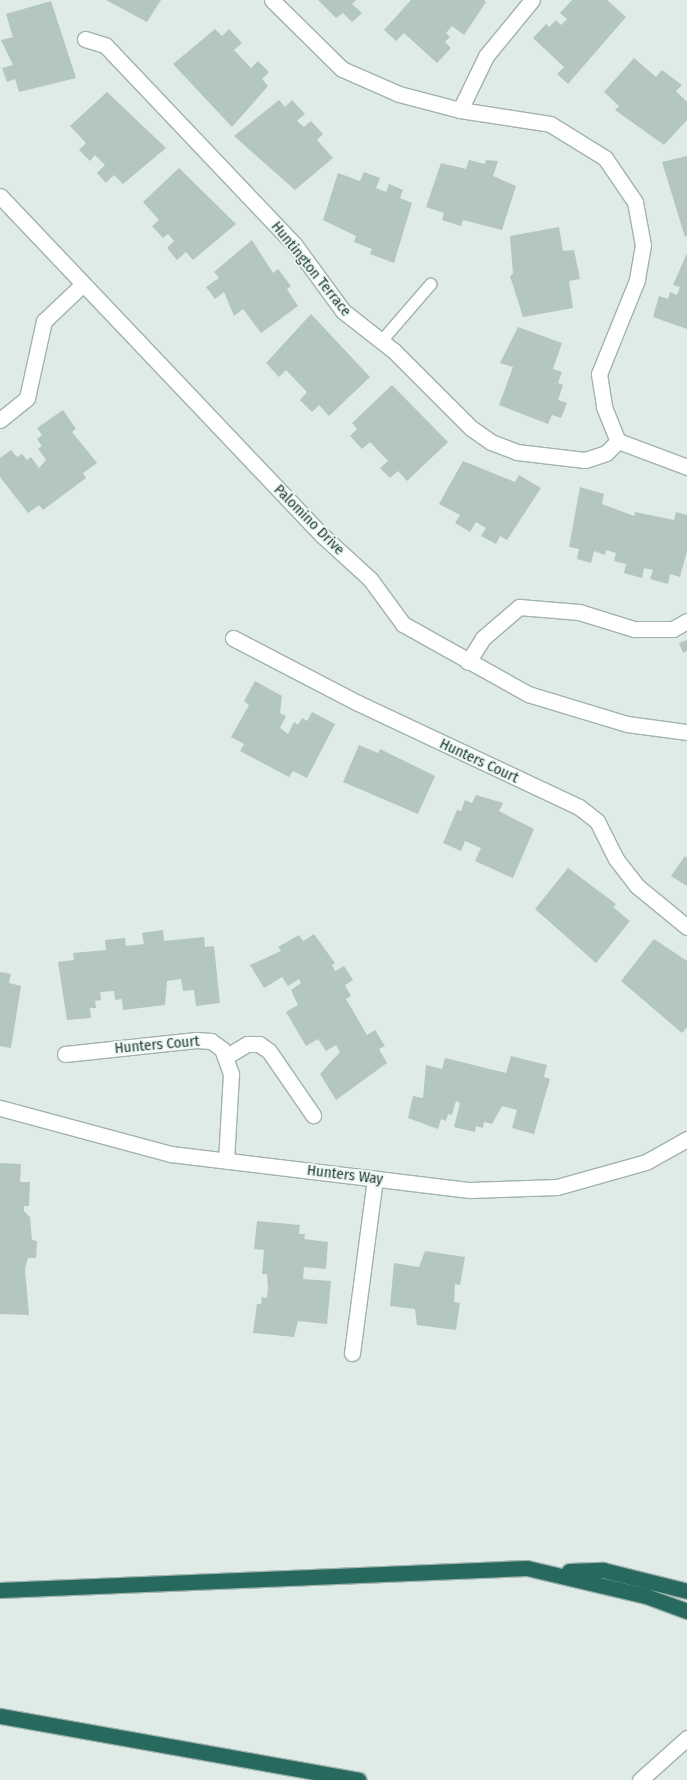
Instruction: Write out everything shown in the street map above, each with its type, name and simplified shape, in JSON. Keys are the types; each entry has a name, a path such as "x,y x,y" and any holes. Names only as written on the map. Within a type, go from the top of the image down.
{"highway":[{"path":"0,1590 527,1568 550,1572 687,1611"},
{"path":"550,1572 603,1570 687,1591"},
{"path":"0,1716 358,1780"}],"street":[{"path":"272,0 342,69 399,94 460,110 550,124 606,158 635,202 643,246 637,280 599,374 604,407 618,442 687,467"},
{"path":"460,110 486,56 532,0"},
{"name":"Huntington Terrace","path":"86,39 105,45 294,244 343,311 380,342 471,428 491,442 517,452 585,460 606,453 618,442"},
{"name":"Palomino Drive","path":"0,196 322,536 370,579 403,624 528,694 574,710 627,724 687,732"},
{"path":"0,420 27,398 44,321 83,284"},
{"path":"468,662 483,638 519,607 579,612 634,629 673,629 687,622"},
{"name":"Hunters Court","path":"233,638 358,704 578,807 597,821 616,859 637,886 687,926"},
{"name":"Hunters Court","path":"65,1054 196,1040 210,1041 226,1056"},
{"path":"226,1161 232,1074 226,1056 247,1044 259,1044 269,1051 313,1116"},
{"name":"Hunters Way","path":"0,1108 171,1154 470,1190 557,1187 646,1162 687,1139"},
{"path":"352,1353 375,1179"},
{"path":"640,1780 687,1738"}],"lane":[{"path":"380,342 430,284"}],"building":[{"path":"106,0 161,0 147,22"},
{"path":"318,0 356,0 352,4 362,13 352,22 343,13 336,18"},
{"path":"411,0 484,0 486,2 464,35 452,26 446,33 450,37 445,42 451,48 437,63 404,33 396,41 384,30"},
{"path":"572,0 607,0 626,17 568,84 557,74 564,67 533,38 546,24 549,27 556,20 561,25 567,19 560,13"},
{"path":"51,1 76,78 19,92 15,79 7,82 2,68 13,65 1,40 13,37 6,14"},
{"path":"215,29 222,36 229,29 242,43 234,50 251,68 258,61 269,72 262,79 268,86 232,127 173,64"},
{"path":"634,58 656,77 662,70 682,85 676,91 687,102 687,120 664,145 615,110 619,106 604,92"},
{"path":"107,92 166,148 123,184 114,175 106,183 97,173 105,165 95,155 90,161 79,150 86,143 70,126"},
{"path":"279,100 285,107 292,100 305,114 297,121 304,127 311,121 323,134 317,140 333,158 295,190 234,136"},
{"path":"687,156 687,236 685,237 662,162"},
{"path":"469,160 485,164 486,160 498,161 493,176 516,186 502,230 463,220 461,226 442,220 444,213 426,207 441,163 466,169"},
{"path":"179,168 236,224 193,260 186,252 177,260 167,248 174,241 168,234 163,238 152,226 159,220 143,202"},
{"path":"364,172 380,178 376,188 386,192 389,184 403,190 400,198 412,203 394,263 370,254 372,249 354,242 356,236 323,220 338,173 360,181"},
{"path":"559,227 563,251 574,250 580,279 569,281 573,308 523,317 510,276 513,274 510,236"},
{"path":"252,240 273,273 278,269 291,286 287,289 298,306 261,333 243,309 234,316 224,292 215,299 206,287 219,278 214,272"},
{"path":"687,253 687,329 653,317 659,296 668,299 670,292 677,295 680,287 673,285"},
{"path":"311,314 370,377 329,416 319,405 312,412 300,400 307,392 286,370 279,377 266,363"},
{"path":"518,327 562,343 553,369 562,372 558,383 563,385 558,400 567,403 561,418 552,415 548,424 499,405 513,367 500,363"},
{"path":"392,385 448,442 407,481 398,471 390,478 380,468 388,461 370,442 362,449 350,436 357,429 352,423"},
{"path":"63,410 76,429 72,432 97,463 83,473 86,478 43,510 39,505 28,513 0,477 0,458 11,450 17,457 22,454 27,460 31,457 39,468 46,460 38,449 42,446 37,439 42,435 37,428"},
{"path":"463,461 515,482 519,475 541,488 507,540 500,536 496,544 481,536 486,528 476,522 470,532 455,523 460,515 439,504"},
{"path":"580,487 604,494 602,504 634,516 635,512 674,520 676,512 687,515 687,551 680,577 670,574 668,584 650,579 653,570 644,568 642,578 624,573 626,564 614,561 616,553 606,550 605,555 594,551 591,563 577,559 579,549 569,547"},
{"path":"687,640 687,651 683,653 679,643"},
{"path":"255,681 282,696 280,713 286,716 280,728 288,734 294,722 298,725 302,718 307,721 312,712 335,724 307,778 293,771 289,777 240,751 244,744 231,737 249,705 244,701"},
{"path":"359,745 378,753 380,749 435,776 418,814 343,782"},
{"path":"476,795 503,803 499,811 534,829 513,878 475,861 481,848 465,841 461,851 443,843 457,810 461,811 465,800 472,803"},
{"path":"685,856 687,858 687,886 671,876"},
{"path":"568,868 616,904 613,907 630,921 596,963 535,909"},
{"path":"163,930 164,941 204,937 205,947 214,946 220,1003 196,1006 194,990 183,991 181,979 167,981 165,1005 123,1010 122,999 115,1000 114,991 100,992 101,1000 95,1001 96,1008 90,1008 91,1018 67,1020 58,962 74,960 73,953 106,950 105,940 125,938 126,946 144,944 142,933"},
{"path":"314,934 335,963 332,965 335,971 344,966 353,980 345,985 351,996 346,999 367,1035 375,1030 385,1046 379,1049 387,1063 336,1100 320,1074 340,1052 336,1045 326,1051 318,1039 306,1046 286,1012 298,1005 291,990 301,983 299,979 288,986 282,977 264,988 250,965 281,951 278,947 299,935 303,941"},
{"path":"654,939 687,961 687,1027 682,1033 621,981"},
{"path":"0,972 11,974 9,983 21,986 11,1048 0,1046"},
{"path":"511,1056 547,1065 544,1077 550,1079 534,1134 512,1128 517,1110 502,1106 492,1124 484,1122 483,1128 476,1126 475,1132 454,1127 460,1103 456,1101 452,1115 448,1114 446,1121 441,1119 438,1129 408,1118 413,1096 423,1098 426,1065 442,1069 445,1058 506,1073"},
{"path":"0,1163 21,1164 20,1182 30,1182 29,1206 24,1206 24,1211 30,1217 32,1240 37,1241 36,1258 28,1258 25,1269 29,1315 0,1314"},
{"path":"257,1221 300,1225 299,1234 305,1234 304,1239 328,1242 326,1269 304,1267 303,1279 331,1281 327,1324 298,1321 294,1337 253,1333 257,1304 261,1304 262,1297 267,1298 268,1288 267,1274 262,1274 264,1250 254,1249"},
{"path":"425,1251 465,1257 460,1285 455,1284 454,1302 460,1303 456,1330 417,1325 415,1309 390,1306 394,1263 419,1267"}]}
